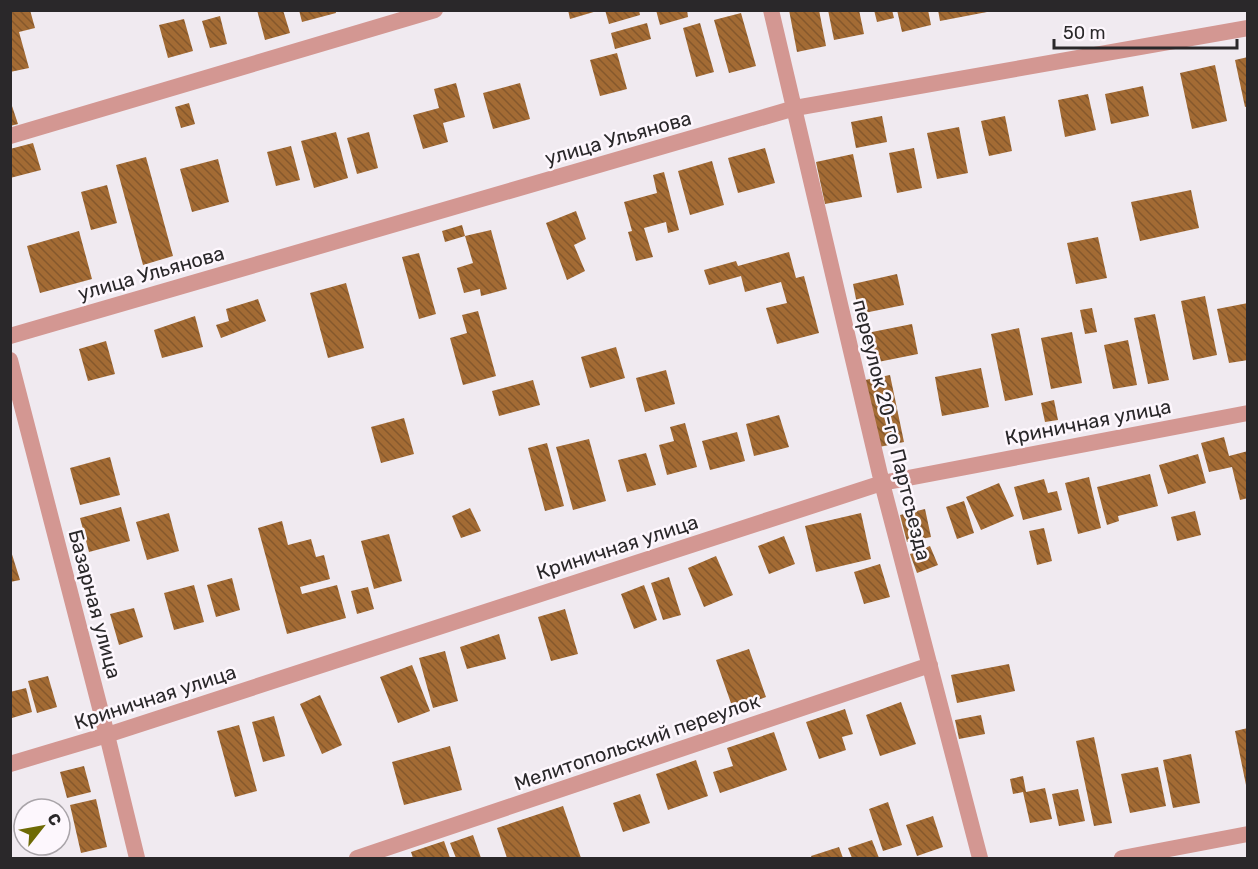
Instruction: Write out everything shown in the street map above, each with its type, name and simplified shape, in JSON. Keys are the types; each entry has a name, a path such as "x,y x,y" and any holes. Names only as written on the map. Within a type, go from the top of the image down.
{"street":[{"path":"10,136 435,10"},
{"name":"переулок 20-го Партсъезда","path":"771,10 882,483 980,858"},
{"name":"улица Ульянова","path":"10,336 795,108 1248,27"},
{"name":"Базарная улица","path":"10,360 137,858"},
{"name":"Криничная улица","path":"10,764 107,735 882,483 1248,413"},
{"name":"Мелитопольский переулок","path":"357,858 930,665"},
{"path":"1122,858 1248,834"}],"building":[{"path":"10,10 30,10 35,28 19,32 29,68 10,72"},
{"path":"257,10 283,10 290,33 265,40"},
{"path":"299,10 335,10 336,13 302,22"},
{"path":"568,10 597,10 597,11 570,19"},
{"path":"605,10 639,10 640,15 609,24"},
{"path":"656,10 687,10 688,17 660,25"},
{"path":"789,10 819,10 826,46 797,52"},
{"path":"828,10 859,10 864,34 834,40"},
{"path":"874,10 892,10 894,18 877,22"},
{"path":"897,10 928,10 931,25 902,32"},
{"path":"938,10 987,10 987,12 940,21"},
{"path":"741,13 756,66 729,73 714,20"},
{"path":"220,16 227,44 210,48 202,21"},
{"path":"184,19 193,51 168,58 159,25"},
{"path":"647,23 651,39 615,49 611,33"},
{"path":"700,23 714,72 696,77 683,28"},
{"path":"617,53 627,89 600,96 590,60"},
{"path":"1248,57 1248,106 1245,107 1235,60"},
{"path":"1215,65 1227,121 1192,129 1180,73"},
{"path":"456,83 465,117 443,123 448,142 423,149 413,115 439,108 434,89"},
{"path":"520,83 530,119 493,129 483,93"},
{"path":"1143,86 1149,116 1111,124 1105,94"},
{"path":"1088,94 1096,130 1065,137 1058,100"},
{"path":"10,100 18,124 10,126"},
{"path":"189,103 195,124 181,128 175,107"},
{"path":"882,116 887,142 856,148 851,122"},
{"path":"1005,116 1012,151 989,156 981,121"},
{"path":"959,127 968,173 937,179 927,133"},
{"path":"336,132 348,178 314,188 301,141"},
{"path":"369,132 378,168 357,174 347,138"},
{"path":"33,143 41,170 10,178 10,149"},
{"path":"291,146 300,180 276,186 267,152"},
{"path":"765,148 775,183 738,193 728,158"},
{"path":"914,148 922,188 897,193 889,153"},
{"path":"853,154 862,197 825,204 816,162"},
{"path":"146,157 173,256 143,265 116,165"},
{"path":"218,159 229,202 192,212 180,169"},
{"path":"712,161 724,205 690,215 678,171"},
{"path":"664,172 679,230 668,233 666,222 644,228 653,257 636,261 628,232 632,231 624,202 657,193 653,175"},
{"path":"107,185 117,223 91,230 81,192"},
{"path":"1191,190 1199,228 1140,241 1131,202"},
{"path":"576,211 586,239 574,245 585,271 567,280 546,223"},
{"path":"462,225 465,236 445,242 442,231"},
{"path":"491,230 507,289 481,296 480,289 464,293 457,268 473,263 465,236"},
{"path":"79,231 92,279 40,293 27,246"},
{"path":"1098,237 1107,278 1076,284 1067,243"},
{"path":"789,252 796,278 804,276 819,333 777,344 766,308 787,303 781,282 745,292 741,276 709,285 704,270 736,261 738,266"},
{"path":"419,253 436,314 419,319 402,257"},
{"path":"897,274 904,305 859,314 853,284"},
{"path":"346,283 364,348 328,358 310,293"},
{"path":"1205,296 1217,355 1193,360 1181,301"},
{"path":"258,299 266,321 221,338 216,325 229,321 226,309"},
{"path":"1248,303 1248,360 1229,363 1217,309"},
{"path":"1092,308 1097,332 1085,334 1080,310"},
{"path":"478,311 496,376 463,385 450,338 467,333 462,315"},
{"path":"1155,314 1169,380 1148,384 1134,318"},
{"path":"195,316 203,347 162,358 154,330"},
{"path":"912,324 918,354 873,363 867,333"},
{"path":"1019,328 1033,395 1005,401 991,334"},
{"path":"1072,332 1082,383 1051,389 1041,338"},
{"path":"1128,340 1137,385 1113,389 1104,345"},
{"path":"106,341 115,374 88,381 79,349"},
{"path":"616,347 625,378 590,388 581,357"},
{"path":"981,368 989,407 942,416 935,377"},
{"path":"666,370 675,404 645,412 636,378"},
{"path":"890,375 904,442 879,447 865,380"},
{"path":"533,380 540,405 499,416 492,391"},
{"path":"1054,400 1058,420 1045,422 1041,403"},
{"path":"779,415 789,447 754,456 746,424"},
{"path":"404,418 414,454 381,463 371,427"},
{"path":"685,423 697,467 667,475 659,445 674,441 670,427"},
{"path":"737,432 745,461 710,470 702,441"},
{"path":"1224,437 1229,456 1248,451 1248,498 1240,500 1232,467 1209,472 1201,443"},
{"path":"589,439 606,501 573,510 556,447"},
{"path":"547,443 564,506 545,511 528,448"},
{"path":"646,453 656,485 627,492 618,460"},
{"path":"1198,454 1206,483 1168,494 1159,465"},
{"path":"110,457 120,495 80,505 70,468"},
{"path":"1150,474 1158,506 1118,516 1119,521 1107,525 1097,487"},
{"path":"1089,477 1101,528 1078,534 1065,483"},
{"path":"1044,479 1048,493 1057,491 1062,510 1023,520 1014,487"},
{"path":"999,483 1014,516 981,530 966,497"},
{"path":"964,501 974,533 957,539 946,507"},
{"path":"121,507 130,541 89,552 80,518"},
{"path":"470,508 481,531 461,538 452,516"},
{"path":"925,509 931,537 907,542 900,515"},
{"path":"1195,511 1201,535 1177,541 1171,517"},
{"path":"169,513 179,551 147,560 136,522"},
{"path":"861,513 871,559 816,572 805,526"},
{"path":"282,521 288,545 311,539 316,557 324,555 330,579 300,587 302,594 337,585 346,618 287,634 258,528"},
{"path":"1044,528 1052,561 1037,565 1029,531"},
{"path":"389,534 402,581 374,589 361,541"},
{"path":"784,536 795,564 769,574 758,546"},
{"path":"930,546 938,565 917,573 910,554"},
{"path":"10,548 20,580 10,582"},
{"path":"716,556 733,595 704,607 688,568"},
{"path":"880,564 890,597 864,604 854,572"},
{"path":"669,577 681,615 663,620 651,583"},
{"path":"232,578 240,610 216,617 207,585"},
{"path":"194,585 204,622 174,630 164,593"},
{"path":"644,585 657,620 634,629 621,594"},
{"path":"368,587 374,609 357,614 351,591"},
{"path":"134,608 143,637 119,645 110,614"},
{"path":"565,609 578,654 551,661 538,617"},
{"path":"499,634 506,659 467,669 460,647"},
{"path":"749,649 766,697 733,709 716,660"},
{"path":"445,651 458,701 433,708 419,658"},
{"path":"1009,664 1015,691 957,703 951,675"},
{"path":"412,665 430,711 398,723 380,677"},
{"path":"48,676 57,707 37,713 28,681"},
{"path":"26,688 32,712 12,718 10,692"},
{"path":"320,695 342,745 322,754 300,704"},
{"path":"901,702 916,744 880,756 866,715"},
{"path":"845,709 853,734 842,737 846,750 819,759 806,722"},
{"path":"981,715 985,734 959,739 955,720"},
{"path":"274,716 285,756 263,762 252,722"},
{"path":"239,725 257,791 235,797 217,731"},
{"path":"1248,728 1248,785 1246,785 1235,731"},
{"path":"774,732 787,770 720,793 713,772 733,766 727,748"},
{"path":"1094,737 1112,823 1094,826 1076,741"},
{"path":"450,746 462,790 404,805 392,762"},
{"path":"1191,754 1200,803 1173,808 1163,760"},
{"path":"696,760 708,796 668,810 656,774"},
{"path":"84,766 91,792 67,797 60,772"},
{"path":"1158,767 1166,806 1130,813 1121,774"},
{"path":"1023,776 1026,792 1045,788 1052,819 1030,823 1023,792 1013,794 1010,779"},
{"path":"1078,789 1085,821 1059,826 1052,794"},
{"path":"640,794 650,823 623,832 613,803"},
{"path":"96,799 107,847 81,853 72,805"},
{"path":"888,802 902,845 883,851 869,809"},
{"path":"563,806 581,858 507,858 497,828"},
{"path":"933,816 943,847 917,856 906,825"},
{"path":"473,835 481,858 456,858 450,843"},
{"path":"872,840 879,858 852,858 848,848"},
{"path":"444,841 450,858 413,858 411,852"},
{"path":"839,847 843,858 812,858 811,856"}]}
